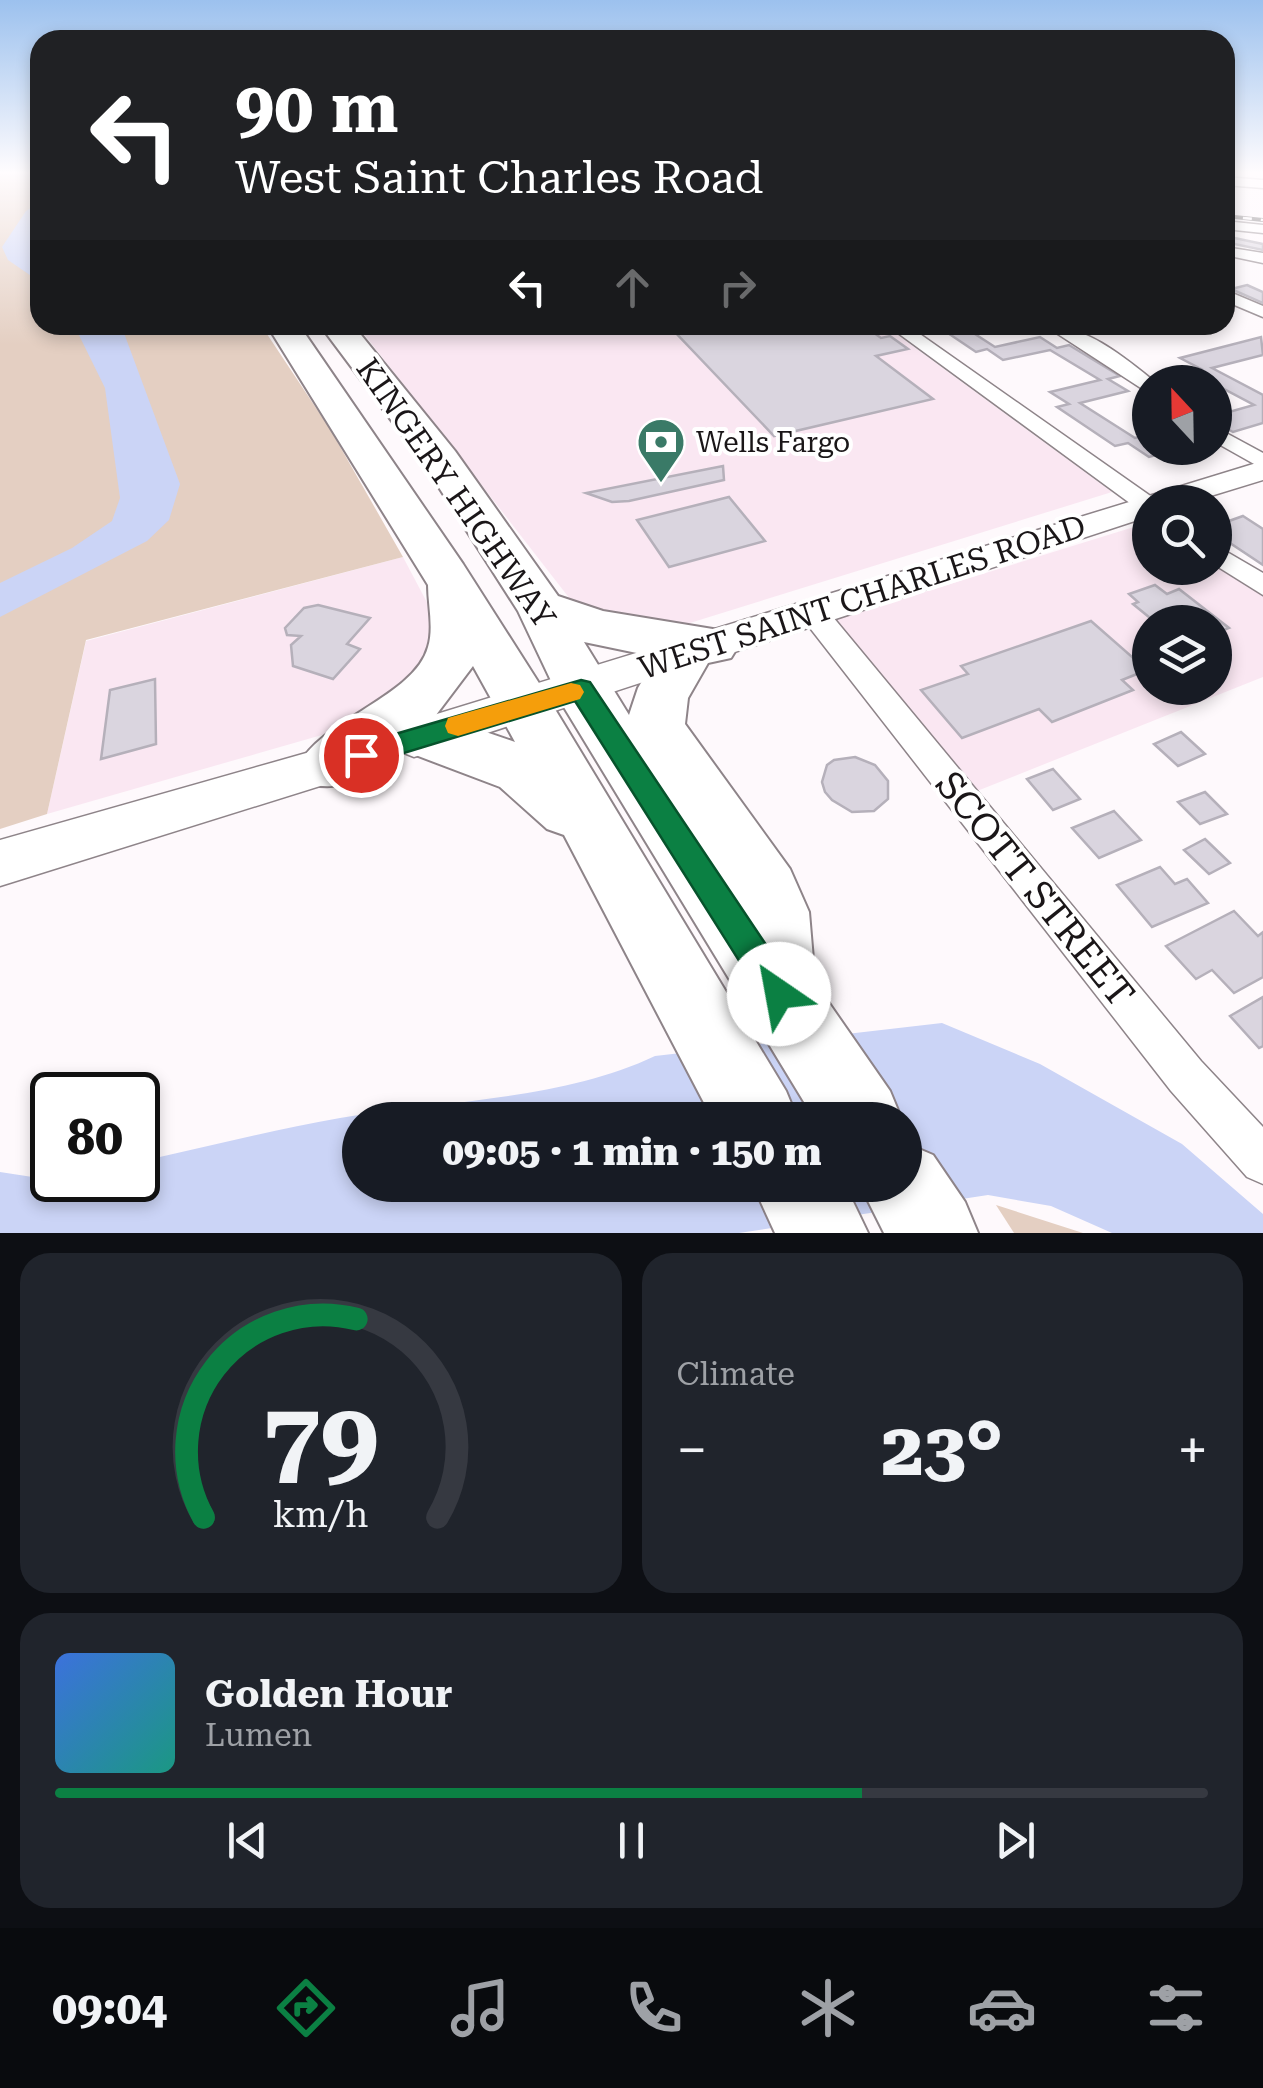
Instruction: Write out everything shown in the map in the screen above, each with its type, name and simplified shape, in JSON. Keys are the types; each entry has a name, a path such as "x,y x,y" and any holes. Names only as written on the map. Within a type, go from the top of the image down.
{"highway":[{"name":"KINGERY HIGHWAY","path":"290,335 452,585 553,698 789,1009 848,1102"},
{"name":"KINGERY HIGHWAY","path":"344,335 440,460 541,608 553,698 594,834 746,1102"},
{"path":"331,396 362,418 419,477 540,661 553,698"},
{"path":"329,765 396,718 443,670 454,648 452,585"},
{"path":"541,608 563,619 701,649"},
{"path":"701,649 670,678 658,704 658,729 771,902 789,1009"},
{"path":"425,736 521,769 594,834"},
{"path":"806,1202 824,1233"}],"main road":[{"name":"WEST SAINT CHARLES ROAD","path":"1215,485 1263,470"},
{"name":"WEST SAINT CHARLES ROAD","path":"0,863 553,698 1132,511"}],"street":[{"path":"1235,254 1263,258"},
{"path":"1235,299 1263,312"},
{"path":"910,335 1132,491"},
{"path":"1071,335 1132,373"},
{"path":"1232,443 1263,462"},
{"path":"1232,565 1263,586"},
{"name":"SCOTT STREET","path":"813,612 1186,1076 1263,1161"}],"shaded area":[{"path":"0,231 30,231 30,335 268,335 330,429 403,557 86,640 47,814 0,829"},
{"path":"365,335 898,335 1112,492 677,627 577,608"},
{"path":"1132,528 1132,585 1232,585 1232,572 1263,594 1263,677 1232,689 1232,605 1132,605 1132,705 1193,705 972,793 831,621"},
{"path":"403,557 440,627 444,651 367,722 47,814 86,641"},
{"path":"996,1205 1083,1233 1014,1233"}],"water":[{"path":"13,231 30,231 30,275 8,260 2,247"},
{"path":"79,335 125,335 180,484 169,520 147,541 0,617 0,583 72,548 112,521 120,498 105,388"},
{"path":"942,1023 1040,1064 1182,1144 1263,1214 1263,1233 1112,1233 1051,1206 988,1195 739,1233 0,1233 0,1172 30,1177 30,1202 160,1202 160,1157 342,1118 342,1202 922,1202 922,1102 463,1102 542,1090 619,1071 655,1056"}],"building":[{"path":"1235,238 1263,244 1263,250 1235,244"},
{"path":"1247,285 1263,292 1263,303 1235,291"},
{"path":"678,335 890,336 908,349 876,356 933,399 774,436"},
{"path":"951,335 976,335 995,347 1040,337 1057,348 1069,345 1120,376 1108,379 1128,391 1080,403 1132,436 1132,446 1115,446 1057,407 1069,404 1050,392 1100,380 1050,350 1003,360 987,349 976,352"},
{"path":"1261,337 1263,355 1224,365 1193,365 1180,358"},
{"path":"1232,379 1263,395 1263,423 1232,431 1232,411 1254,405 1232,393"},
{"name":"Wells Fargo","path":"723,466 724,480 629,501 612,502 586,493"},
{"path":"729,497 765,541 669,567 637,520"},
{"path":"1243,516 1263,529 1263,565 1232,544 1232,520"},
{"path":"1155,585 1167,594 1179,589 1200,605 1134,605 1138,602 1129,594"},
{"path":"318,605 370,618 347,644 360,649 333,679 293,666 291,645 301,636 287,635 285,628 304,608"},
{"path":"1091,621 1132,657 1132,676 1122,680 1132,690 1052,722 1039,709 962,738 921,690 968,674 961,666"},
{"path":"155,679 156,744 101,759 110,690"},
{"path":"1181,732 1205,754 1178,766 1154,744"},
{"path":"855,757 875,765 888,781 888,799 874,811 852,812 825,792 822,782 827,765"},
{"path":"1053,769 1080,799 1053,810 1027,779"},
{"path":"1205,792 1227,814 1200,824 1178,802"},
{"path":"1114,811 1141,840 1099,858 1072,828"},
{"path":"1205,839 1230,863 1209,874 1184,850"},
{"path":"1160,867 1175,884 1187,879 1208,903 1152,927 1117,885"},
{"path":"1234,911 1258,936 1263,932 1263,977 1234,993 1212,970 1196,979 1166,946"},
{"path":"1263,997 1263,1046 1259,1048 1230,1016"}],"slow traffic":[{"path":"458,726 571,692"}],"place":[{"name":"Wells Fargo","path":"661,484"}],"route":[{"path":"361,755 581,689 779,994"}]}
